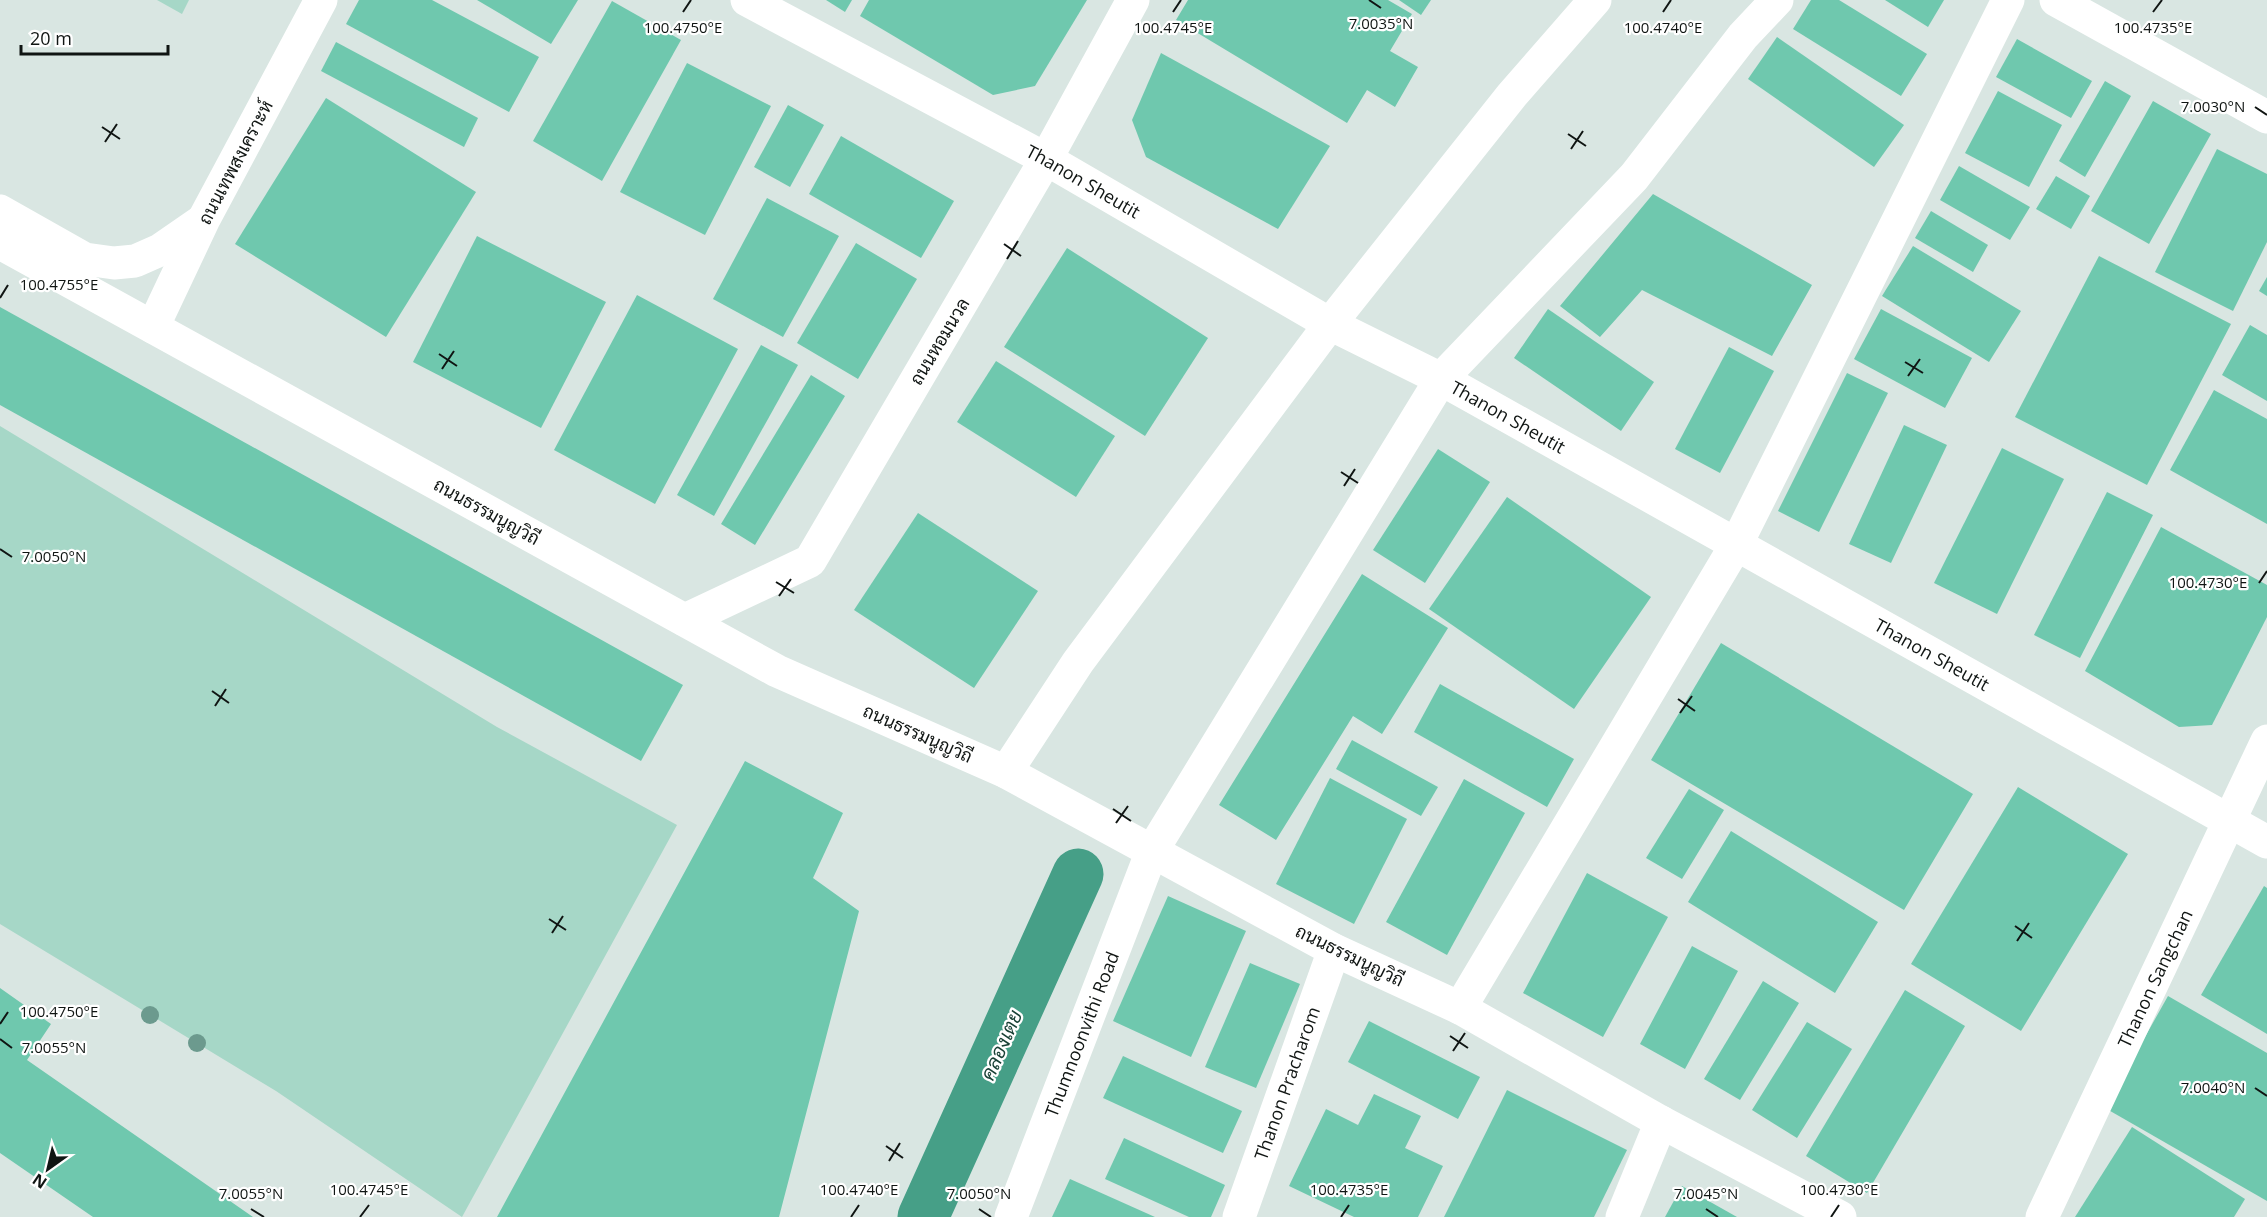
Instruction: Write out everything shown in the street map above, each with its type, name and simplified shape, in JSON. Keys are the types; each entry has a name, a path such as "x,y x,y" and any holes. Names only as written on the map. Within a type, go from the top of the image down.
{"street":[{"name":"ถนนเทพสงเคราะห์","path":"153,327 204,219 321,0"},
{"name":"Thanon Sheutit","path":"747,0 1046,159 1331,325 1441,379 2267,842"},
{"name":"ถนนหอมนวล","path":"685,620 810,561 1046,159 1134,0"},
{"path":"1006,772 1078,662 1331,325 1512,95 1595,0"},
{"name":"Thumnoonvithi Road","path":"1011,1217 1152,851 1441,379 1634,177 1743,36 1777,0"},
{"path":"1460,1008 1736,545 2008,0"},
{"path":"2056,0 2267,117"},
{"path":"0,211 85,259 114,263 135,261 160,250 204,219"},
{"name":"ถนนธรรมนูญวิถี","path":"0,243 777,671 1006,772 1334,950 1460,1008 1661,1122 1840,1217"},
{"name":"Thanon Sangchan","path":"2042,1217 2267,741"},
{"name":"Thanon Pracharom","path":"1239,1217 1334,950"},
{"path":"1622,1217 1661,1122"}],"green space":[{"path":"157,0 189,0 182,14"},
{"path":"0,426 497,727 677,825 462,1217 276,1091 0,924"}],"building":[{"path":"359,0 432,0 539,57 509,112 346,24"},
{"path":"477,0 578,0 551,44"},
{"path":"826,0 852,0 845,12"},
{"path":"869,0 1087,0 1035,86 993,95 860,16"},
{"path":"1188,0 1388,0 1412,14 1390,51 1418,67 1395,107 1367,90 1347,123 1176,20"},
{"path":"1399,0 1431,0 1421,15"},
{"path":"1811,0 1839,0 1927,54 1901,96 1793,29"},
{"path":"1885,0 1944,0 1928,27"},
{"path":"612,1 681,40 602,181 533,141"},
{"path":"1777,37 1904,125 1874,167 1748,79"},
{"path":"2017,39 2092,81 2071,118 1996,77"},
{"path":"336,42 478,118 464,147 321,71"},
{"path":"1161,53 1330,146 1278,229 1146,157 1132,120"},
{"path":"687,63 771,106 705,235 620,192"},
{"path":"2105,81 2131,96 2085,177 2059,161"},
{"path":"1998,91 2062,125 2029,187 1965,153"},
{"path":"326,98 476,192 386,337 235,244"},
{"path":"2153,101 2211,134 2149,244 2091,211"},
{"path":"788,105 824,125 790,187 754,167"},
{"path":"841,136 954,201 921,258 809,194"},
{"path":"2217,149 2267,174 2267,242 2233,311 2155,272"},
{"path":"1959,166 2030,207 2010,240 1940,200"},
{"path":"2056,176 2090,196 2071,229 2036,209"},
{"path":"1653,194 1812,285 1772,356 1642,290 1600,337 1560,306"},
{"path":"767,198 839,236 783,337 713,299"},
{"path":"1931,211 1988,245 1973,272 1915,238"},
{"path":"477,236 606,302 541,428 413,362"},
{"path":"856,243 917,279 858,379 797,343"},
{"path":"1913,246 2021,311 1989,362 1882,296"},
{"path":"1067,248 1208,338 1145,436 1004,347"},
{"path":"2099,256 2231,324 2147,485 2015,417"},
{"path":"2267,277 2267,296 2259,291"},
{"path":"637,295 738,349 655,504 554,450"},
{"path":"0,307 683,685 641,761 0,405"},
{"path":"1548,309 1654,382 1621,431 1514,358"},
{"path":"1881,309 1972,358 1945,408 1854,359"},
{"path":"2250,325 2267,335 2267,401 2222,375"},
{"path":"761,345 798,365 714,516 677,495"},
{"path":"1729,347 1774,371 1720,473 1675,449"},
{"path":"996,361 1115,436 1076,497 957,422"},
{"path":"1847,373 1888,393 1819,532 1778,511"},
{"path":"811,375 845,396 755,545 721,524"},
{"path":"2214,390 2267,419 2267,524 2170,470"},
{"path":"1904,425 1947,445 1891,563 1849,544"},
{"path":"2002,448 2064,479 1997,614 1934,583"},
{"path":"1438,449 1490,482 1425,583 1373,550"},
{"path":"2107,492 2153,515 2080,658 2034,635"},
{"path":"1507,497 1651,597 1574,709 1429,609"},
{"path":"918,513 1038,591 974,688 854,610"},
{"path":"2161,527 2267,585 2267,617 2212,725 2179,727 2085,671"},
{"path":"1362,574 1448,628 1382,734 1353,716 1276,840 1219,805"},
{"path":"1721,643 1973,794 1904,910 1651,760"},
{"path":"1440,684 1574,759 1547,807 1414,732"},
{"path":"1352,740 1438,787 1421,816 1336,769"},
{"path":"745,761 843,813 813,878 859,911 779,1217 497,1217"},
{"path":"1330,778 1407,819 1354,924 1276,884"},
{"path":"1464,779 1525,813 1447,955 1386,922"},
{"path":"2018,787 2128,854 2021,1031 1911,964"},
{"path":"1689,789 1724,810 1682,879 1646,858"},
{"path":"1731,831 1878,922 1835,993 1688,902"},
{"path":"1587,873 1668,917 1603,1037 1523,993"},
{"path":"2264,886 2267,888 2267,1034 2201,995"},
{"path":"1168,896 1246,931 1191,1057 1113,1021"},
{"path":"1692,946 1738,971 1685,1069 1640,1044"},
{"path":"1250,963 1300,984 1256,1088 1205,1067"},
{"path":"1763,981 1799,1003 1740,1100 1704,1079"},
{"path":"0,988 51,1024 27,1060 253,1217 93,1217 0,1153"},
{"path":"1905,990 1965,1026 1867,1193 1806,1156"},
{"path":"2168,996 2267,1053 2267,1201 2105,1108"},
{"path":"1369,1021 1480,1077 1458,1119 1348,1062"},
{"path":"1807,1022 1852,1049 1797,1138 1752,1110"},
{"path":"1123,1056 1242,1111 1223,1153 1103,1098"},
{"path":"1507,1090 1627,1150 1594,1217 1444,1217"},
{"path":"1374,1094 1421,1116 1405,1148 1443,1166 1418,1217 1354,1217 1289,1186 1326,1109 1358,1125"},
{"path":"2132,1127 2245,1199 2234,1217 2075,1217"},
{"path":"1124,1138 1225,1185 1211,1217 1189,1217 1105,1179"},
{"path":"1070,1179 1155,1217 1052,1217"},
{"path":"1682,1186 1737,1217 1665,1217"}],"waterway":[{"name":"คลองเตย","path":"923,1217 1078,874"}]}
